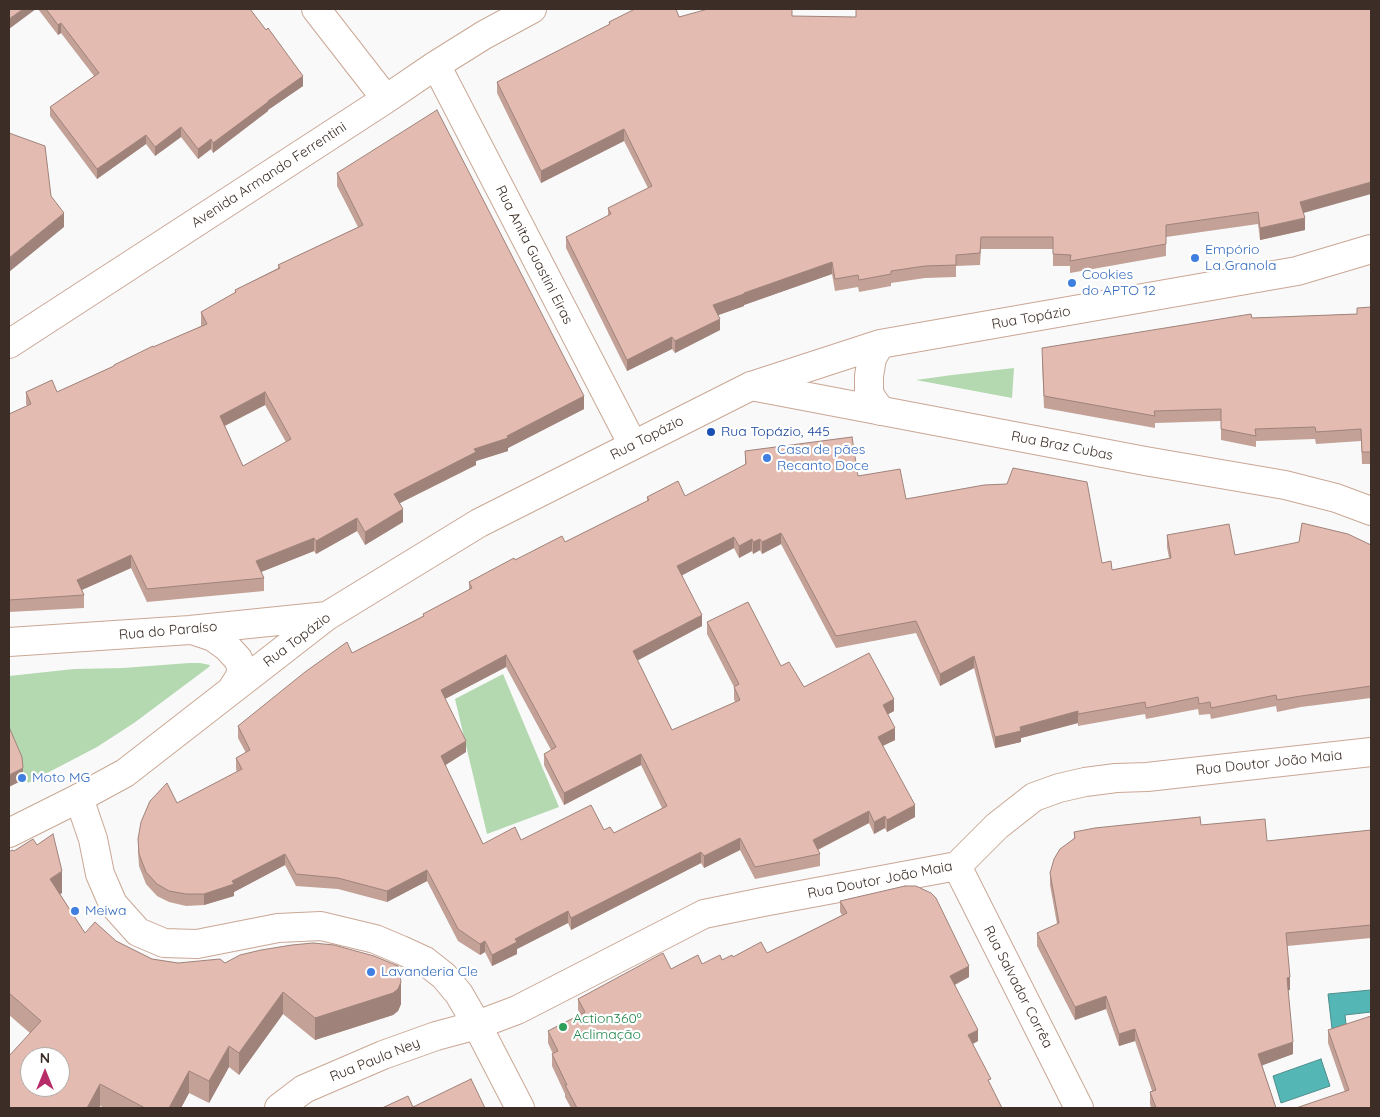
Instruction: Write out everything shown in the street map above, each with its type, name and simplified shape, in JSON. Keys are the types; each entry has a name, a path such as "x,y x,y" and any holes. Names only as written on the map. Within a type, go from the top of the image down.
{"street":[{"path":"316,9 386,98"},
{"name":"Avenida Armando Ferrentini","path":"9,344 436,65 484,35 532,9"},
{"name":"Rua Anita Guastini Eiras","path":"436,65 633,445"},
{"name":"Rua Topázio","path":"9,833 125,773 327,616 479,523 751,386 880,344 1298,271 1371,250"},
{"path":"880,344 872,358 869,393 881,411"},
{"name":"Rua Braz Cubas","path":"751,386 1145,461 1284,485 1336,498 1371,511"},
{"name":"Rua do Paraíso","path":"9,642 190,630 327,616"},
{"path":"190,630 213,637 227,647 238,659 242,669 232,689"},
{"name":"Rua Doutor João Maia","path":"477,1025 517,1010 704,914 957,866 997,826 1034,797 1059,788 1116,778 1371,752"},
{"path":"79,798 93,839 100,874 113,904 138,932 164,943 196,944 278,928 321,926 374,939 425,961 444,976 459,994 520,1108"},
{"name":"Rua Salvador Corrêa","path":"957,866 1079,1108"},
{"name":"Rua Paula Ney","path":"279,1108 304,1089 383,1055 436,1036 477,1025"}],"green space":[{"path":"1014,368 1012,398 916,380 952,375"},
{"path":"189,663 210,665 134,723 97,747 28,783 9,739 9,676 74,669 123,668"},
{"path":"503,674 559,807 487,834 455,699"}],"water":[{"path":"1371,990 1371,1012 1345,1015 1346,1024 1332,1029 1328,994"},
{"path":"1321,1059 1330,1086 1281,1103 1273,1076"}],"building":[{"path":"9,9 23,9 9,19"},
{"path":"46,9 250,9 266,30 268,28 303,76 213,143 211,139 198,149 181,127 155,147 146,135 97,169 50,107 99,73 61,23 58,25"},
{"path":"635,9 676,9 679,17 708,9 792,9 792,16 856,17 856,9 1371,9 1371,182 1300,202 1305,218 1260,228 1258,212 1166,225 1166,244 1070,261 1071,255 1053,254 1053,237 981,237 980,253 956,255 956,265 925,266 891,271 891,274 859,280 858,275 835,279 832,262 713,305 720,319 675,341 672,337 627,360 566,237 611,214 608,208 652,186 624,129 541,171 497,82 610,24 609,22"},
{"path":"437,110 584,396 507,436 508,438 474,449 476,452 394,494 403,509 365,532 357,518 316,541 314,538 256,561 264,578 147,589 131,555 77,580 84,595 9,600 9,414 31,404 26,392 52,380 57,392 153,346 207,324 201,312 236,292 235,290 280,268 278,265 363,225 337,173","holes":["265,392 291,439 243,466 220,416"]},
{"path":"9,133 45,146 51,196 64,213 9,258"},
{"path":"1371,307 1371,452 1362,452 1361,429 1316,432 1315,427 1255,429 1256,436 1221,429 1221,409 1154,411 1155,416 1044,396 1042,348 1251,314 1252,318 1357,314 1357,308"},
{"path":"852,437 858,476 900,469 906,499 984,485 1007,484 1013,468 1087,482 1102,563 1111,561 1112,570 1171,558 1167,535 1229,524 1235,555 1299,542 1302,523 1348,534 1371,545 1371,686 1277,700 1276,695 1211,708 1210,702 1199,704 1198,697 1146,708 1145,702 1078,714 1078,711 1020,727 1021,731 995,737 974,656 940,674 916,621 836,636 781,533 762,542 760,539 753,542 752,539 739,546 734,537 677,566 702,615 633,651 672,730 740,700 734,687 739,684 707,622 748,602 781,666 789,662 804,687 869,653 894,699 883,705 895,728 878,737 915,805 887,820 885,816 874,822 869,811 813,840 820,854 755,867 740,838 704,856 701,852 571,918 568,911 515,939 517,942 492,955 485,941 480,944 458,929 427,870 387,891 338,878 296,874 285,854 232,881 234,884 204,894 186,894 169,891 157,884 146,872 139,854 138,839 141,822 150,801 167,783 177,803 242,769 236,758 250,750 238,726 305,672 347,642 352,653 424,616 423,614 472,588 469,582 514,558 515,560 562,536 565,542 649,500 647,497 678,481 685,496 746,464 745,451","holes":["506,655 556,747 544,754 564,793 641,754 667,806 614,833 610,827 604,830 591,805 521,840 515,827 483,844 441,756 466,741 441,690"]},
{"path":"9,727 22,757 23,768 9,775"},
{"path":"1200,817 1201,825 1265,819 1267,841 1371,830 1371,925 1286,933 1290,977 1287,978 1293,1042 1258,1054 1276,1108 1156,1108 1150,1092 1156,1090 1135,1029 1119,1034 1106,996 1075,1007 1037,933 1059,923 1050,873 1054,859 1060,849 1075,838 1074,832"},
{"path":"53,834 62,871 50,879 85,933 95,922 116,941 152,959 178,963 220,959 225,963 240,955 261,950 313,943 334,945 374,956 398,966 401,982 398,989 393,993 315,1018 283,992 239,1053 229,1046 209,1081 189,1071 169,1108 145,1108 100,1084 87,1108 9,1108 9,1056 41,1021 9,993 9,852 14,851 33,839 37,845"},
{"path":"905,886 916,886 931,893 936,898 969,966 950,976 978,1030 968,1035 991,1079 988,1080 1002,1108 577,1108 552,1054 558,1051 548,1031 585,1012 578,999 663,953 671,969 698,955 702,964 720,955 722,960 732,955 733,957 761,942 767,953 847,913 840,901"},
{"path":"1371,1016 1371,1108 1296,1108 1349,1090 1328,1030"},
{"path":"471,1079 485,1108 382,1108 408,1096 413,1107"}],"place":[{"name":"Empório La Granola","path":"1195,258"},
{"name":"Cookies do APTO 12","path":"1072,283"},
{"name":"Rua Topázio, 445","path":"711,432"},
{"name":"Casa de pães Recanto Doce","path":"767,458"},
{"name":"Moto MG","path":"22,778"},
{"name":"Meiwa","path":"75,911"},
{"name":"Lavanderia Cle","path":"371,972"},
{"name":"Action360º Aclimação","path":"563,1027"}]}
